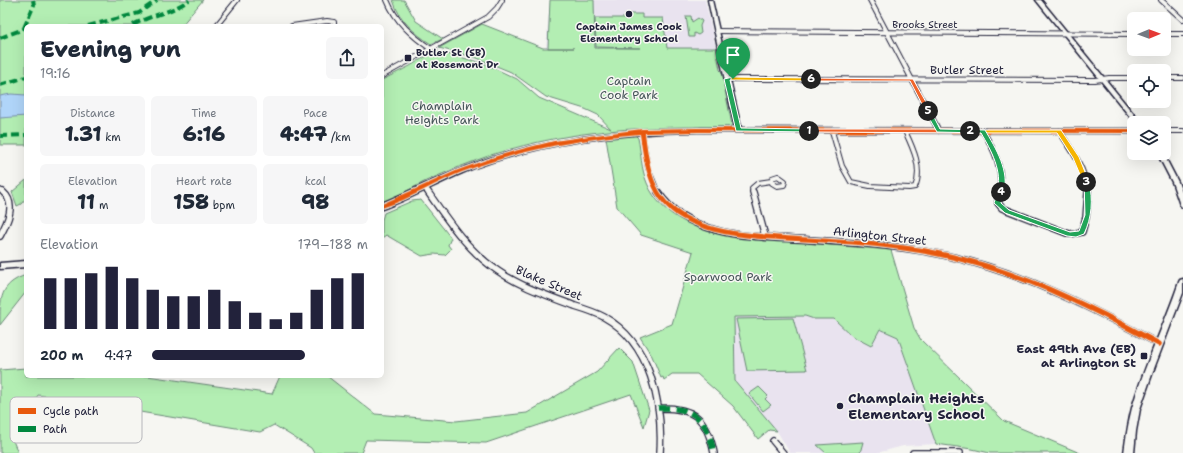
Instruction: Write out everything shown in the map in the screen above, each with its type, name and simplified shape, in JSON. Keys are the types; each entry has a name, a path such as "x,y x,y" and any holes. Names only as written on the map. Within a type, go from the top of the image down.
{"street":[{"path":"218,24 237,0"},
{"path":"387,0 393,15 403,27 431,49"},
{"path":"384,75 488,17 497,8 502,0"},
{"path":"710,0 738,130"},
{"path":"870,0 939,131"},
{"path":"1038,0 1132,116"},
{"path":"1161,0 1183,20"},
{"path":"306,24 327,21 334,22 334,24"},
{"name":"Brooks Street","path":"716,31 1127,34"},
{"path":"1171,34 1183,34"},
{"name":"Butler Street","path":"727,79 912,80 1127,78"},
{"path":"1171,78 1183,78"},
{"path":"384,205 424,186 492,159 543,145 604,134 642,131 738,130 1127,131"},
{"name":"Arlington Street","path":"642,131 652,184 660,196 675,211 699,225 728,232 764,236 880,245 929,252 970,261 1016,275 1064,295 1159,344"},
{"path":"832,131 846,176 851,182 861,185 909,188 915,187 918,183 917,168 916,159 905,131"},
{"path":"983,131 992,147 1001,171 1002,186 998,203 1002,208 1007,212 1069,234 1076,234 1082,232 1088,215 1088,191 1085,176 1076,157 1059,131"},
{"path":"1171,131 1183,131"},
{"path":"1164,160 1175,182 1183,205"},
{"path":"764,236 752,188 755,184 760,182 771,181"},
{"name":"Blake Street","path":"424,186 469,246 486,263 516,282 604,317 616,325 635,345 651,379 658,408 660,453"},
{"path":"0,190 9,198 10,207 7,222 0,236"},
{"path":"0,266 24,264"},
{"path":"1130,453 1131,429 1139,399 1183,282"},
{"path":"658,408 677,407 687,410 698,417 707,428 712,441 714,453"},
{"path":"773,441 783,453"},
{"path":"913,453 960,453"}],"shaded area":[{"name":"Captain James Cook Elementary School","path":"550,0 705,0 716,48 546,48"},
{"name":"Champlain Heights Elementary School","path":"890,315 936,444 903,446 877,453 790,453 777,431 735,381 734,317"}],"green space":[{"path":"0,0 203,0 183,24 24,24 24,145 0,145"},
{"path":"393,0 404,0 416,21 443,39 431,44 419,35 403,20"},
{"path":"550,0 594,0 595,48 640,48 596,47 595,18 628,18 628,14 642,14 642,18 663,18 667,48 716,48 720,70 723,73 725,82 724,86 732,125 729,127 669,127 610,131 553,139 494,154 477,160 434,177 384,201 384,79 435,51 483,63 517,79 539,98 611,129 598,115 585,109 546,97 511,72 477,58 439,48 482,24 543,48 548,48"},
{"path":"686,16 691,16 692,22 698,18 702,21 700,26 701,33 698,35 694,33 694,37 689,37"},
{"name":"Sparwood Park","path":"635,135 638,138 643,172 653,195 662,206 672,214 696,227 722,235 735,237 891,250 914,328 921,340 1004,421 1080,453 990,453 936,444 898,337 880,329 871,346 852,336 834,319 814,319 805,316 734,317 735,381 777,431 769,430 758,439 733,406 697,374 672,374 664,380 663,377 661,378 652,356 640,337 672,324 693,252 641,235 617,207 606,138"},
{"path":"24,182 24,200 21,204 17,206 12,192"},
{"path":"421,200 451,238 448,245 451,249 445,255 434,254 422,256 386,235 384,236 384,213 412,201"},
{"path":"24,276 24,295 0,325 0,307 3,293 11,283"},
{"path":"793,318 807,370 747,371 736,319"},
{"path":"619,348 633,362 649,410 644,427 631,394 486,443 366,440 361,453 314,453 311,448 274,425 260,432 142,412 142,397 50,397 38,395 37,397 10,397 10,443 14,443 18,453 0,453 0,370 24,368 24,378 161,378 272,394 279,378 330,378 375,414 456,421 527,413 597,372"},
{"path":"759,387 768,396 765,399 771,405 763,411 749,394"},
{"path":"863,442 860,453 826,453 817,445"}],"water":[{"path":"11,94 24,95 24,116 0,118 0,96"}],"marked path":[{"path":"26,24 34,5 33,0"},
{"path":"96,24 139,13 157,0"},
{"path":"135,24 145,18 181,6 189,0"},
{"path":"0,38 24,29"},
{"path":"0,85 24,78"},
{"path":"0,136 24,135"},
{"path":"658,408 681,409 697,416 708,431 712,441 714,453"}],"cycle path":[{"path":"384,205 460,171 499,157 554,143 611,134 669,130 1127,131"},
{"path":"642,131 648,168 656,190 672,209 695,223 720,231 733,233 890,246 955,257 1046,287 1103,314 1159,344"}],"place":[{"name":"Captain James Cook Elementary School","path":"629,14"},
{"name":"Butler St (SB) at Rosemont Dr","path":"408,58"},
{"name":"East 49th Ave (EB) at Arlington St","path":"1144,356"},
{"name":"Champlain Heights Elementary School","path":"840,406"}],"route":[{"path":"733,79 727,79 738,130 826,131 905,131 939,131 1059,131 1076,157 1085,176 1088,191 1088,215 1082,232 1069,234 1007,212 1002,208 998,203 1002,186 1001,171 992,147 983,131 939,131 912,80 733,79"}],"park label":[{"name":"Captain Cook Park","path":"629,88"},
{"name":"Champlain Heights Park","path":"442,113"}]}
